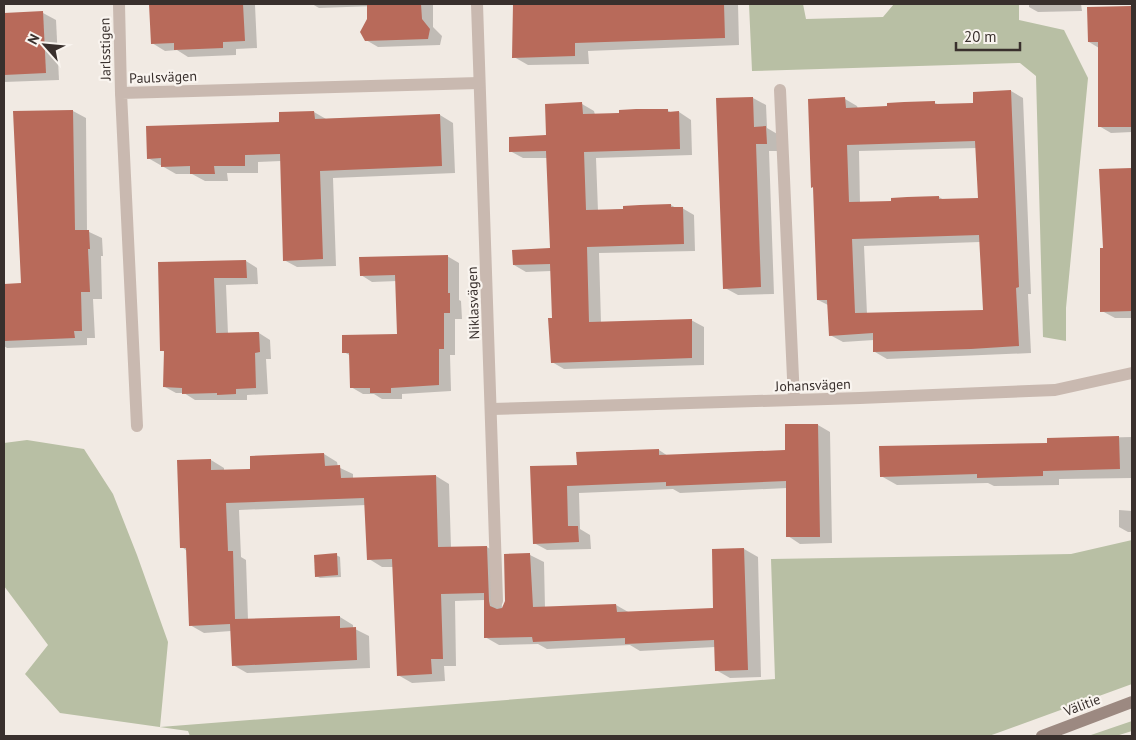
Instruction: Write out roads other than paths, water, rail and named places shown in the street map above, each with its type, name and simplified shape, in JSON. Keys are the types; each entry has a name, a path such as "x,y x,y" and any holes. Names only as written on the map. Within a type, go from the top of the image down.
{"main road":[{"name":"Välitie","path":"1042,736 1132,702"}],"street":[{"name":"Jarlsstigen","path":"119,4 122,93"},
{"name":"Niklasvägen","path":"477,4 497,601"},
{"name":"Paulsvägen","path":"137,426 122,93 479,83"},
{"path":"780,90 794,400"},
{"name":"Johansvägen","path":"492,409 1056,390 1132,373"}]}
